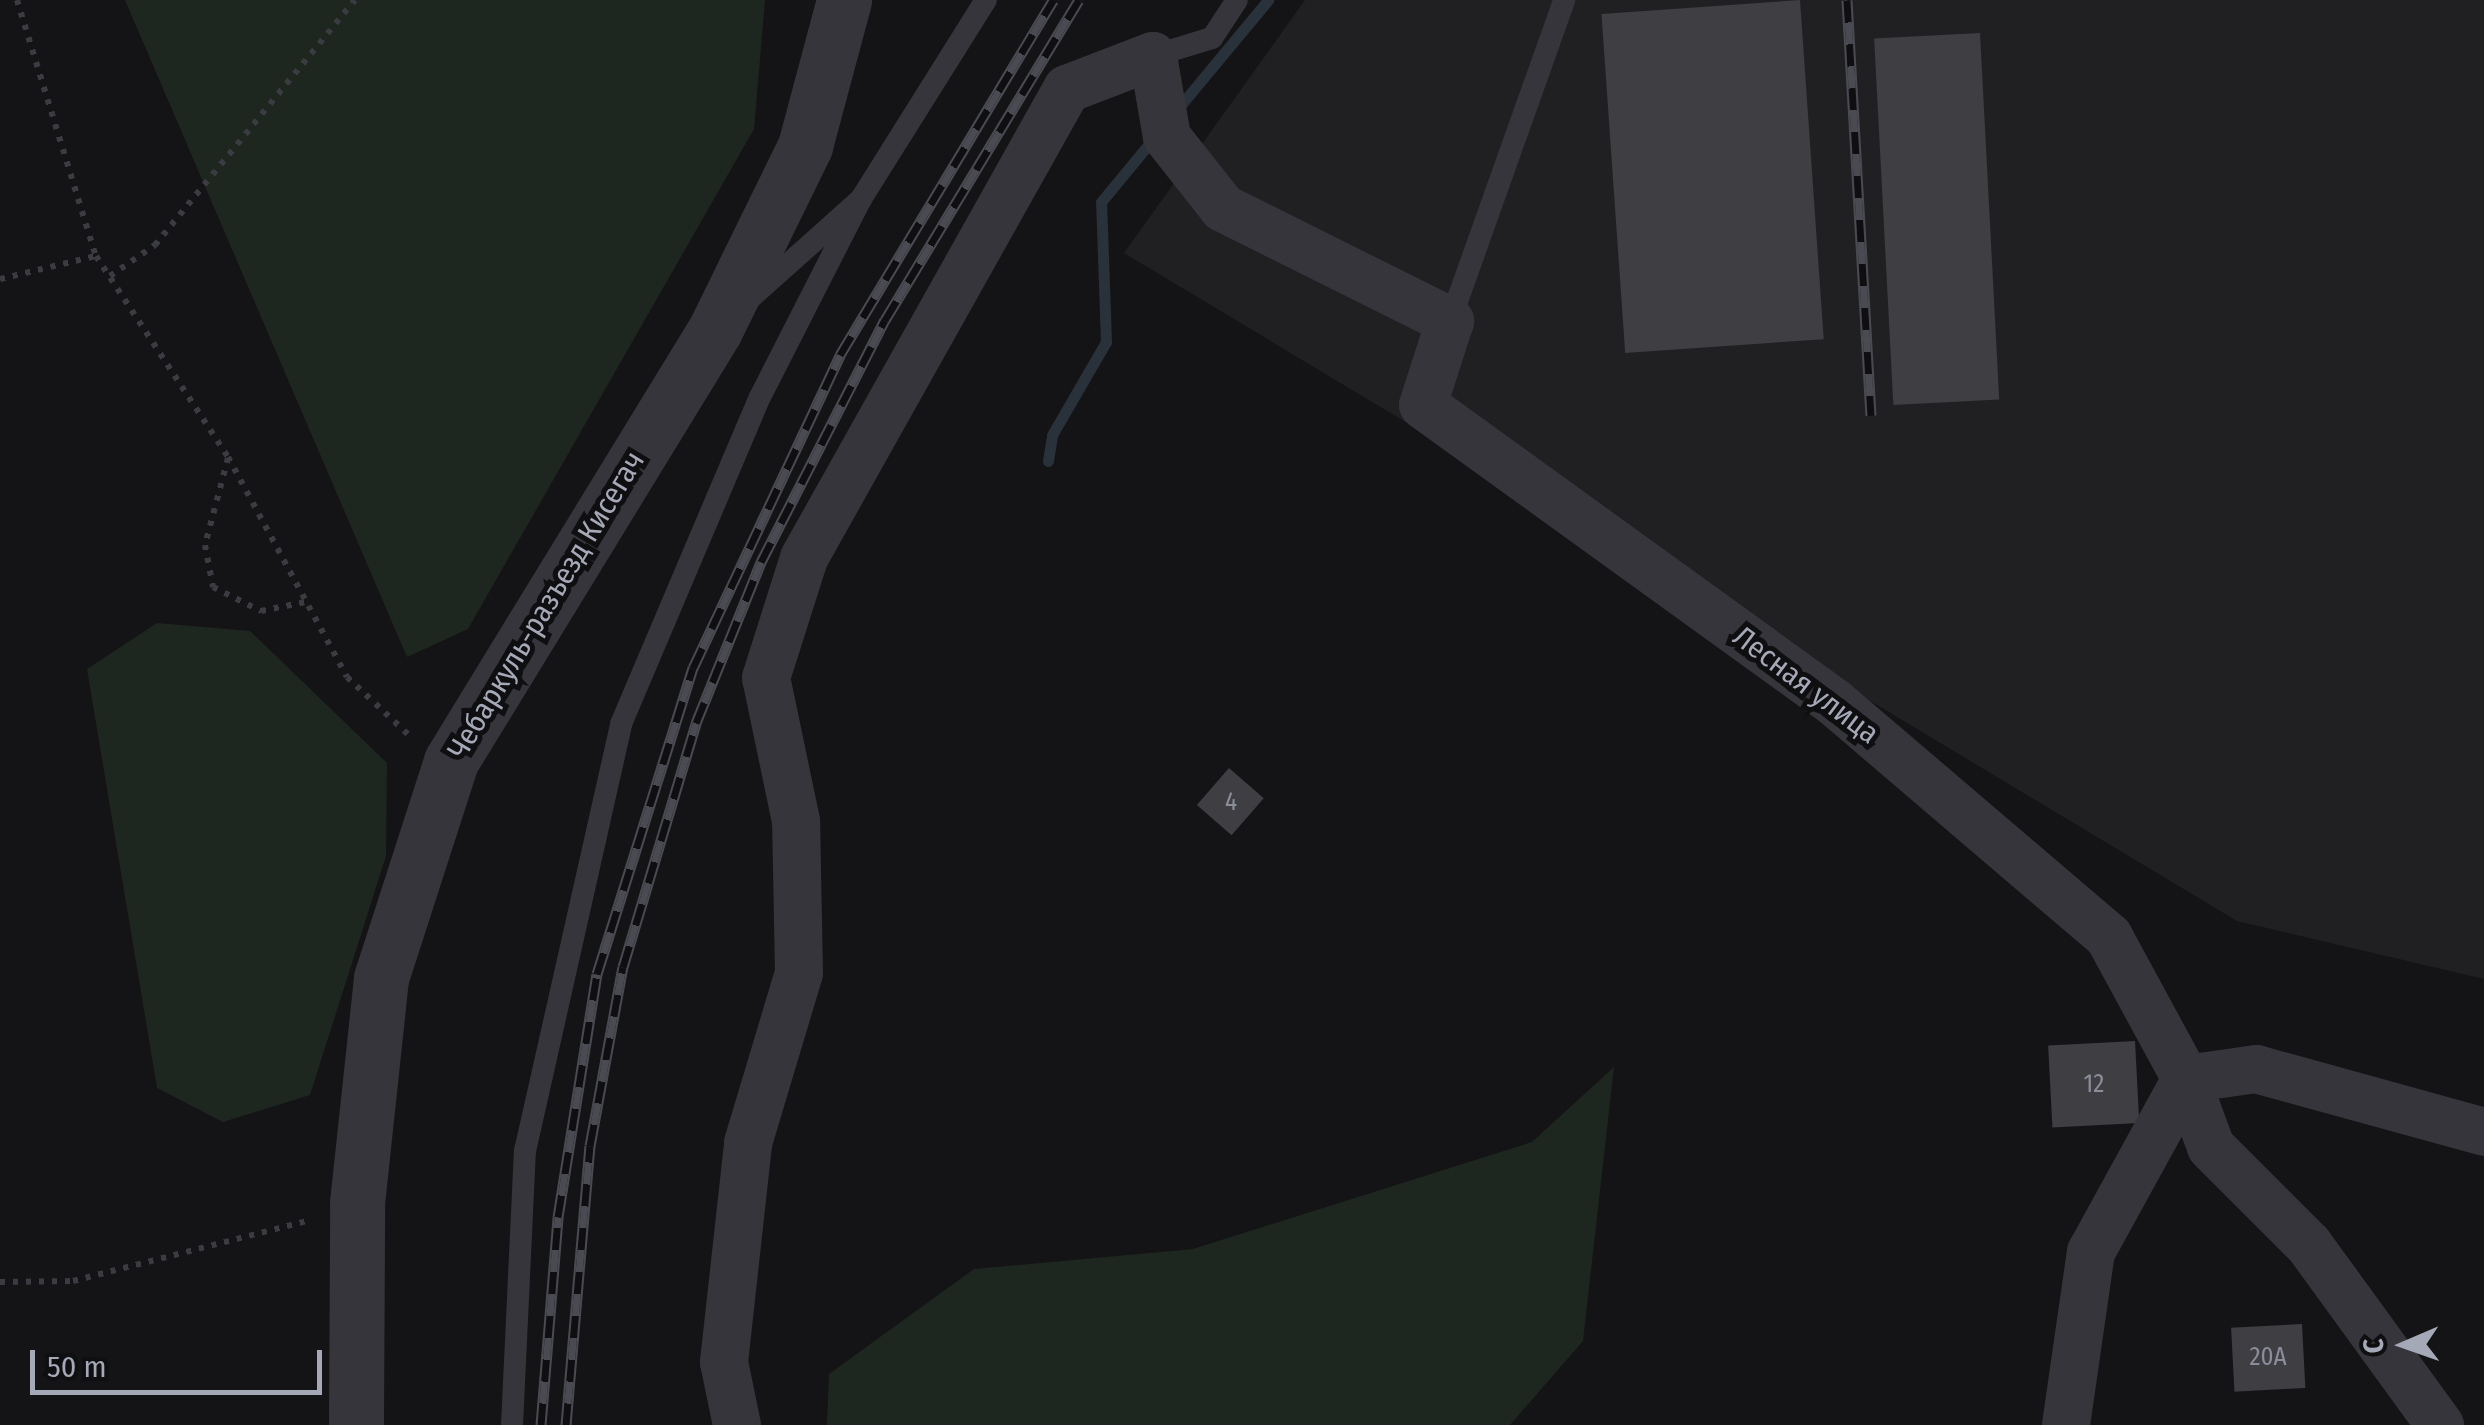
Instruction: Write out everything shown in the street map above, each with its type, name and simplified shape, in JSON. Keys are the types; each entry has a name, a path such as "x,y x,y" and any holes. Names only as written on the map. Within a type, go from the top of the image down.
{"street":[{"name":"Чебаркуль-разъезд Кисегач","path":"356,1425 357,1203 381,978 451,761 715,330 805,146 844,0"},
{"path":"737,1425 724,1362 748,1143 798,972 796,821 766,678 804,558 1067,89 1160,96 1223,208 1450,321"},
{"name":"Лесная улица","path":"1450,321 1422,405 1834,702 2109,937 2186,1079 2211,1147 2309,1245 2440,1425"},
{"path":"2066,1425 2092,1252 2186,1079 2256,1069 2484,1132"}],"lane":[{"path":"512,1425 525,1150 621,724 760,398 861,198 986,0"},
{"path":"1160,96 1212,38 1237,0"},
{"path":"1450,321 1564,0"},
{"path":"715,330 861,198"}],"path":[{"path":"17,0 96,256 228,457 305,602 358,689 390,724 451,761"},
{"path":"110,276 155,245 356,0"},
{"path":"0,279 96,256"},
{"path":"228,457 206,545 214,587 260,611 305,602"},
{"path":"0,1282 73,1281 252,1240 357,1203"}],"shaded area":[{"path":"125,0 765,0 754,129 468,629 407,657"},
{"path":"1305,0 2484,0 2484,979 2237,921 1124,253"},
{"path":"157,623 250,631 387,763 386,856 310,1095 223,1122 157,1088 87,669"},
{"path":"1614,1067 1583,1341 1510,1425 827,1425 829,1374 974,1269 1193,1249 1532,1142"}],"building":[{"path":"1800,0 1824,339 1625,353 1601,14"},
{"path":"1980,33 1999,399 1893,405 1874,39"},
{"path":"1229,768 1264,798 1232,835 1197,805"},
{"path":"2135,1041 2139,1123 2052,1127 2048,1046"},
{"path":"2302,1324 2305,1388 2234,1392 2231,1328"}],"waterway":[{"path":"1175,112 1268,0"},
{"path":"1048,461 1052,435 1106,342 1101,202 1154,138"}],"railway":[{"path":"541,1425 558,1217 597,974 693,668 840,355 1053,0"},
{"path":"566,1425 590,1146 623,967 696,723 761,562 885,320 1079,0"},
{"path":"1847,0 1871,415"}]}
